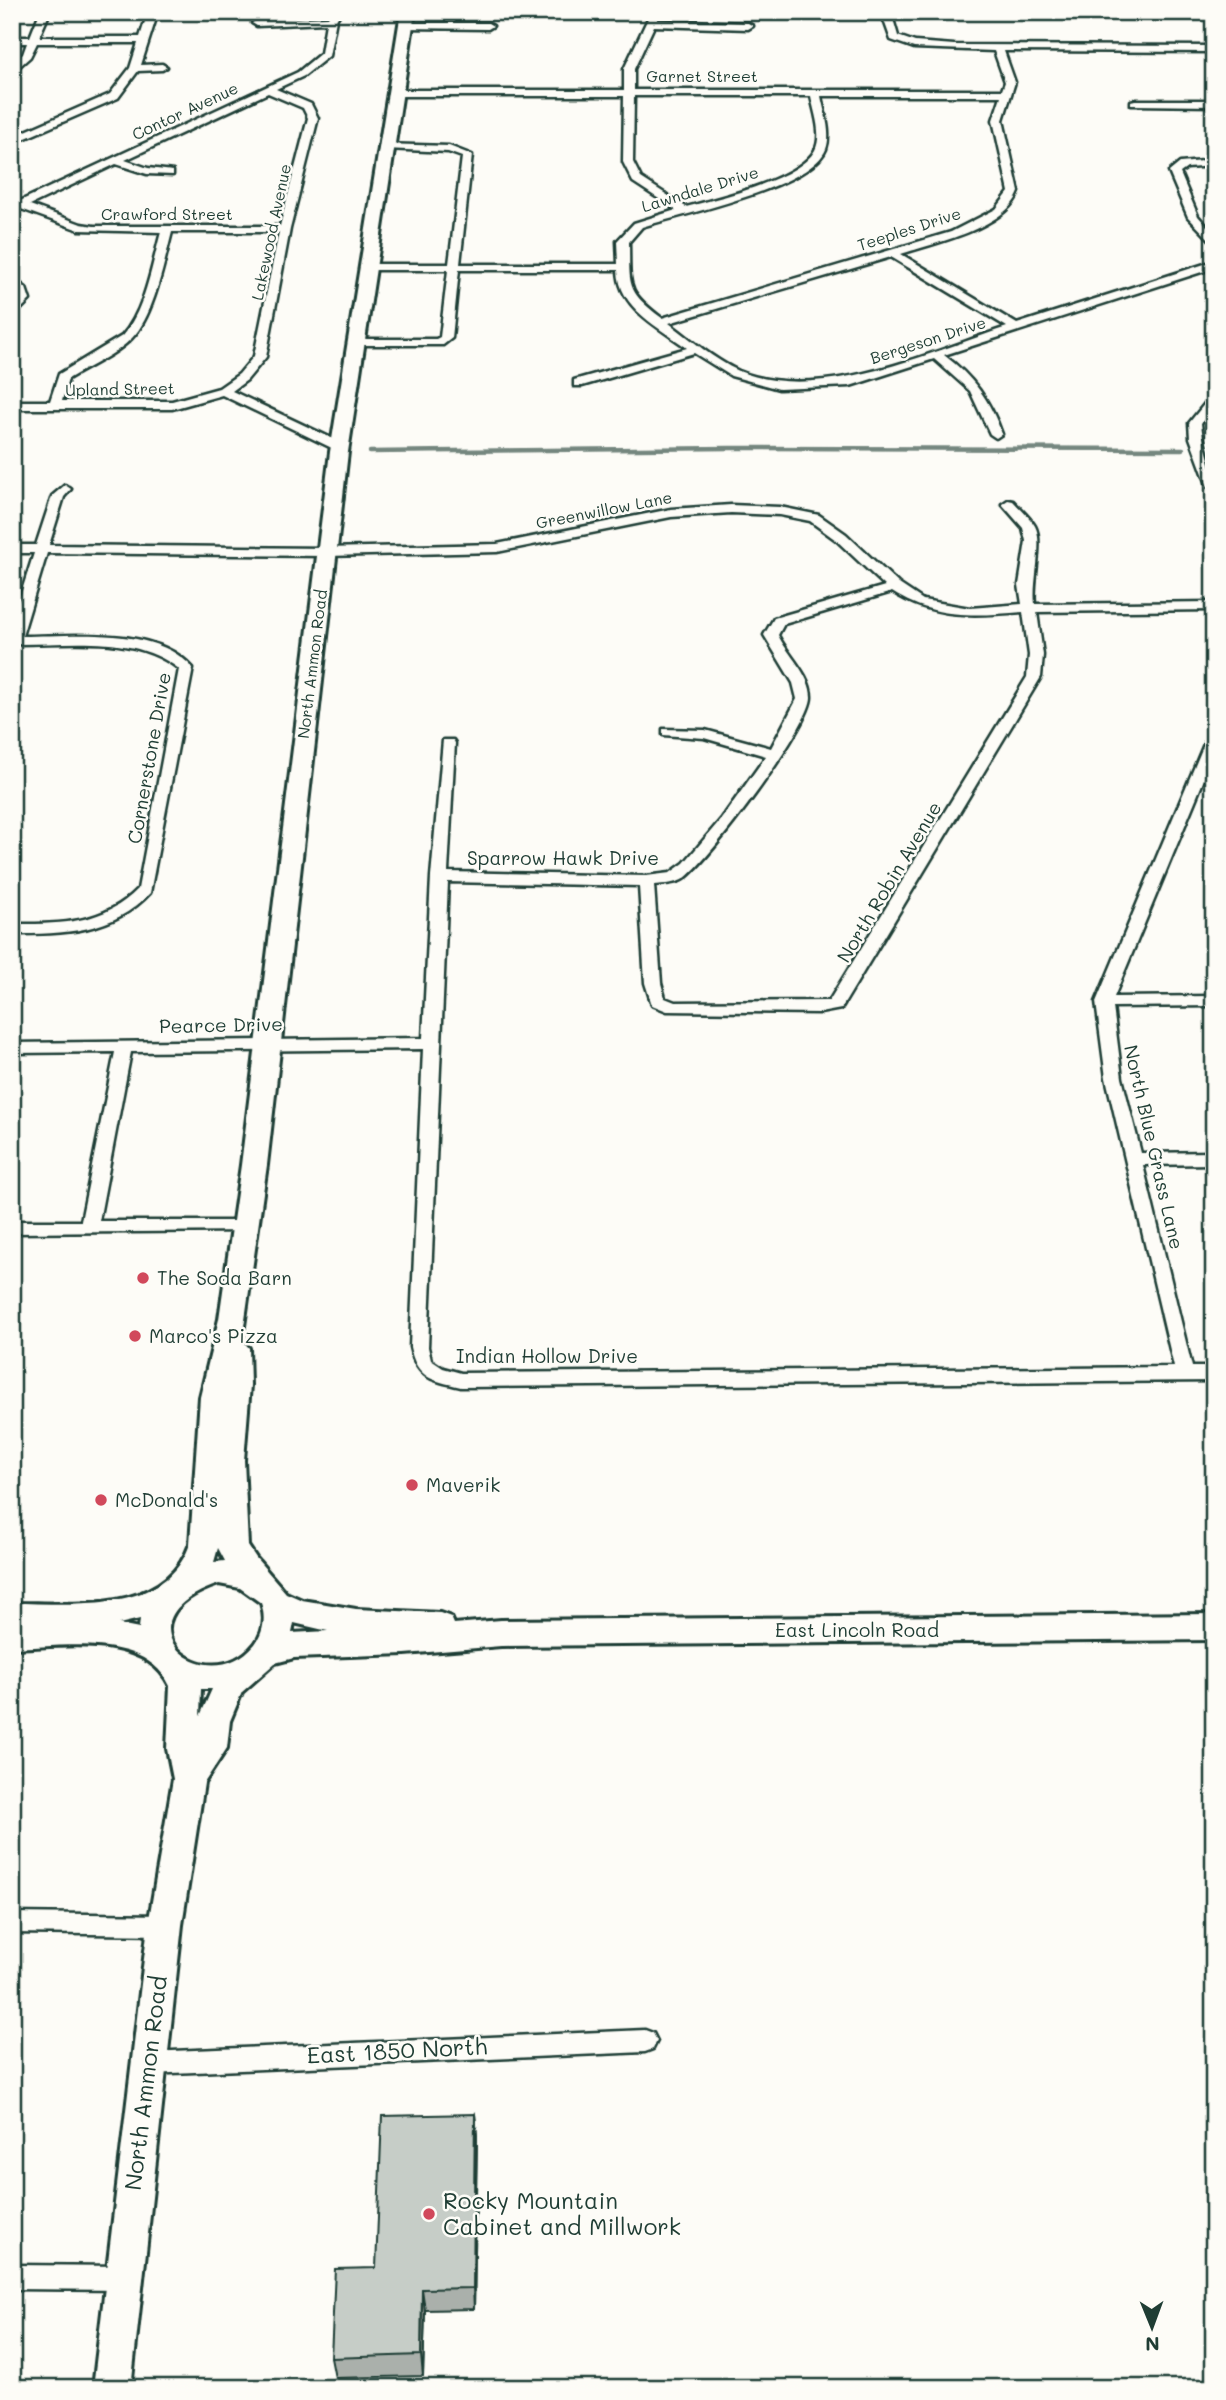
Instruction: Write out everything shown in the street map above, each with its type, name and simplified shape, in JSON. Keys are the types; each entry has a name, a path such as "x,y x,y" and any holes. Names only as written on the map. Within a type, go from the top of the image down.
{"main road":[{"name":"North Ammon Road","path":"174,1590 196,1570 205,1544 214,1397 233,1319 246,1227 326,552 355,343 407,19"},
{"name":"North Ammon Road","path":"233,1319 236,1385 230,1460 233,1548 245,1567 270,1594"},
{"path":"12,1615 120,1613 146,1606 174,1590 219,1572 239,1574 270,1594 280,1620 277,1636 257,1660 227,1675 204,1677 169,1661 132,1638 89,1634 12,1634"},
{"path":"169,1661 155,1646 152,1629 156,1611 174,1590"},
{"name":"East Lincoln Road","path":"270,1594 289,1609 322,1617 501,1633"},
{"name":"East Lincoln Road","path":"257,1660 294,1645 405,1641 501,1633 1214,1627"},
{"name":"North Ammon Road","path":"189,1779 211,1748 214,1721 230,1684 257,1660"},
{"name":"North Ammon Road","path":"112,2388 165,1925 189,1779 183,1749 186,1686 169,1661"}],"street":[{"path":"12,70 22,62 45,12"},
{"path":"12,141 114,96 135,68 153,12"},
{"path":"656,12 629,69 627,92 630,171 638,180 682,209"},
{"path":"886,12 892,35 914,45 998,49 1214,49"},
{"path":"257,23 333,16"},
{"name":"Contor Avenue","path":"15,205 116,161 300,74 326,54 333,16"},
{"path":"407,19 488,26"},
{"path":"649,23 748,26"},
{"path":"12,40 144,40"},
{"name":"Teeples Drive","path":"660,322 954,234 982,222 1011,201 1014,192 998,120 1010,82 998,49"},
{"path":"135,68 162,67"},
{"name":"Lakewood Avenue","path":"223,391 243,377 260,357 285,229 313,118 307,106 269,90"},
{"name":"Garnet Street","path":"396,93 1008,93"},
{"name":"Lawndale Drive","path":"660,322 632,301 624,285 623,241 629,232 682,209 779,181 814,161 823,140 816,93"},
{"path":"1135,103 1214,103"},
{"path":"355,343 439,343 446,338 467,155 449,149 386,146"},
{"path":"116,161 147,171 169,173"},
{"path":"1214,163 1184,165 1174,172 1193,217 1214,241"},
{"name":"Crawford Street","path":"15,205 79,227 167,230 285,229"},
{"path":"55,405 63,377 126,338 134,329 153,282 167,230"},
{"path":"891,252 1016,328"},
{"name":"Bergeson Drive","path":"660,322 735,373 779,385 850,382 1214,264"},
{"path":"368,267 622,267"},
{"path":"12,281 22,290 24,300 12,315"},
{"path":"578,383 696,349"},
{"path":"935,354 971,383 983,398 996,434"},
{"path":"223,391 340,447"},
{"name":"Upland Street","path":"12,405 173,405 223,391"},
{"path":"1214,400 1195,423 1196,438 1214,487"},
{"path":"13,643 58,496 65,489"},
{"name":"North Robin Avenue","path":"646,881 653,983 658,1001 683,1008 835,1006 1034,677 1036,655 1026,585 1033,541 1029,527 1008,504"},
{"name":"Greenwillow Lane","path":"12,549 326,552 497,548 671,513 732,509 780,511 814,518 841,537 894,587 919,603 970,612 1029,608 1214,606"},
{"name":"Sparrow Hawk Drive","path":"439,877 646,881 676,877 695,862 774,754 804,703 802,682 780,655 771,635 779,621 894,587"},
{"name":"Cornerstone Drive","path":"12,929 58,929 102,922 132,907 145,890 186,668 174,656 154,646 119,641 13,643"},
{"path":"668,732 705,734 774,754"},
{"path":"1214,737 1104,1002 1214,1001"},
{"name":"Indian Hollow Drive","path":"448,743 431,1042 419,1347 423,1364 437,1374 461,1380 1214,1374"},
{"name":"North Blue Grass Lane","path":"1104,1002 1114,1078 1185,1375"},
{"name":"Pearce Drive","path":"12,1048 431,1042"},
{"path":"89,1227 124,1048"},
{"path":"1134,1159 1214,1158"},
{"path":"12,1227 246,1227"},
{"path":"12,1923 165,1925"},
{"name":"East 1850 North","path":"149,2063 468,2046 645,2041"},
{"path":"12,2277 125,2278"}],"building":[{"name":"Rocky Mountain Cabinet and Millwork","path":"475,2114 473,2288 422,2289 421,2355 331,2358 335,2269 376,2268 382,2116"}],"waterway":[{"path":"370,452 730,448 1183,449"}],"place":[{"name":"The Soda Barn","path":"143,1278"},
{"name":"Marco's Pizza","path":"135,1336"},
{"name":"Maverik","path":"412,1485"},
{"name":"McDonald's","path":"101,1500"},
{"name":"Rocky Mountain Cabinet and Millwork","path":"429,2214"}]}
